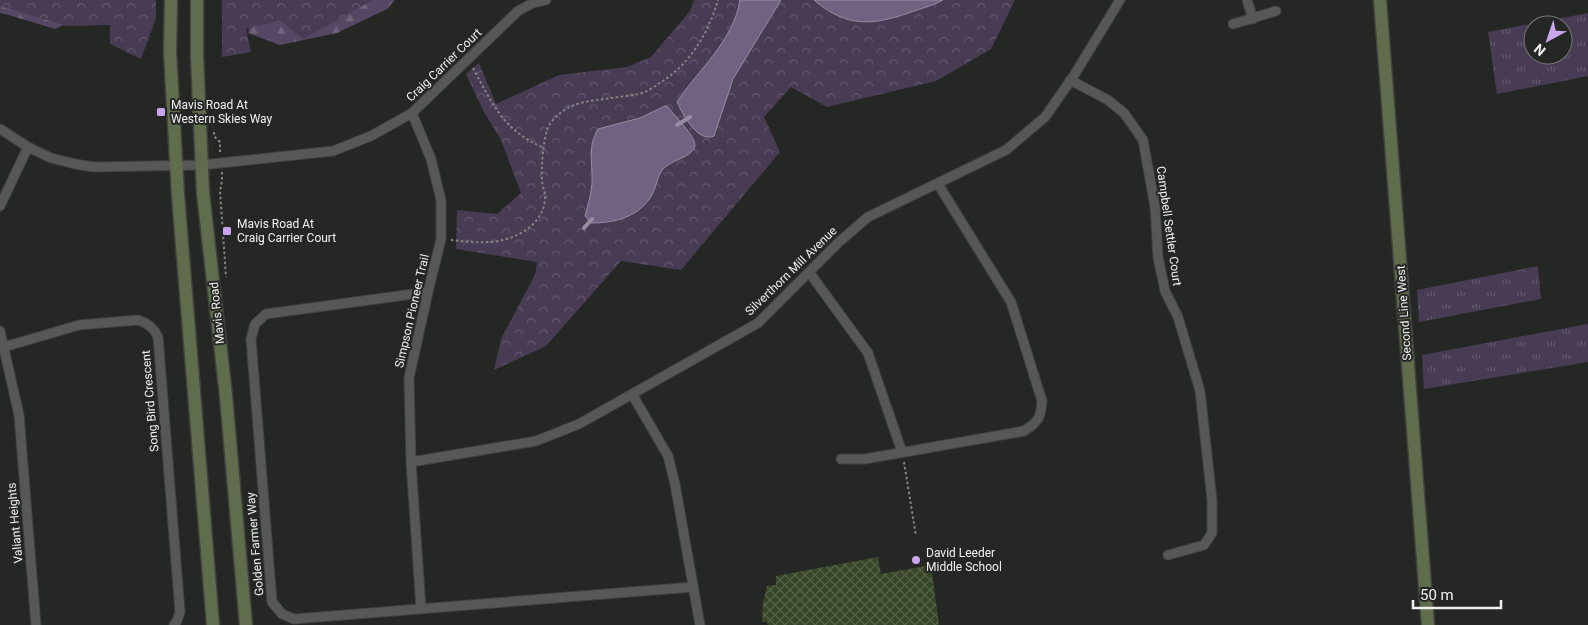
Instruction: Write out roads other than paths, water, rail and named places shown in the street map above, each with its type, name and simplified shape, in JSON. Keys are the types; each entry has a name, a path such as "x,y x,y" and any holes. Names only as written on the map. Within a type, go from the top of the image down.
{"main road":[{"path":"171,0 170,52 178,195 213,625"},
{"name":"Mavis Road","path":"197,0 197,66 203,192 226,396 246,625"},
{"name":"Second Line West","path":"1380,0 1428,625"}],"street":[{"name":"Craig Carrier Court","path":"0,129 28,147 60,160 85,166 202,165 333,151 371,136 412,113 518,11 534,3 546,0"},
{"name":"Silverthorn Mill Avenue","path":"412,462 536,441 579,424 758,323 839,242 868,217 1006,150 1045,117 1120,0"},
{"path":"1247,0 1253,19"},
{"path":"1233,24 1276,11"},
{"name":"Campbell Settler Court","path":"1070,80 1108,100 1124,113 1144,140 1155,207 1158,257 1165,291 1178,317 1200,391 1212,500 1212,533 1204,545 1168,555"},
{"name":"Simpson Pioneer Trail","path":"412,113 431,159 441,200 441,239 409,378 421,609"},
{"path":"0,206 28,147"},
{"path":"841,459 866,459 1024,431 1035,424 1041,413 1042,401 1011,302 938,184"},
{"path":"809,272 868,353 902,452"},
{"name":"Golden Farmer Way","path":"428,292 266,314 255,324 251,340 272,602 282,614 294,619 693,587"},
{"name":"Song Bird Crescent","path":"4,347 79,325 138,320 147,324 156,334 180,608 179,616 174,625"},
{"name":"Valiant Heights","path":"0,330 19,415 36,625"},
{"path":"632,394 668,456 675,484 700,625"}],"waterway":[{"path":"677,125 690,117"},
{"path":"584,228 592,219"}],"place":[{"name":"Mavis Road At Western Skies Way","path":"161,112"},
{"name":"Mavis Road At Craig Carrier Court","path":"227,231"},
{"name":"David Leeder Middle School","path":"916,560"}]}
